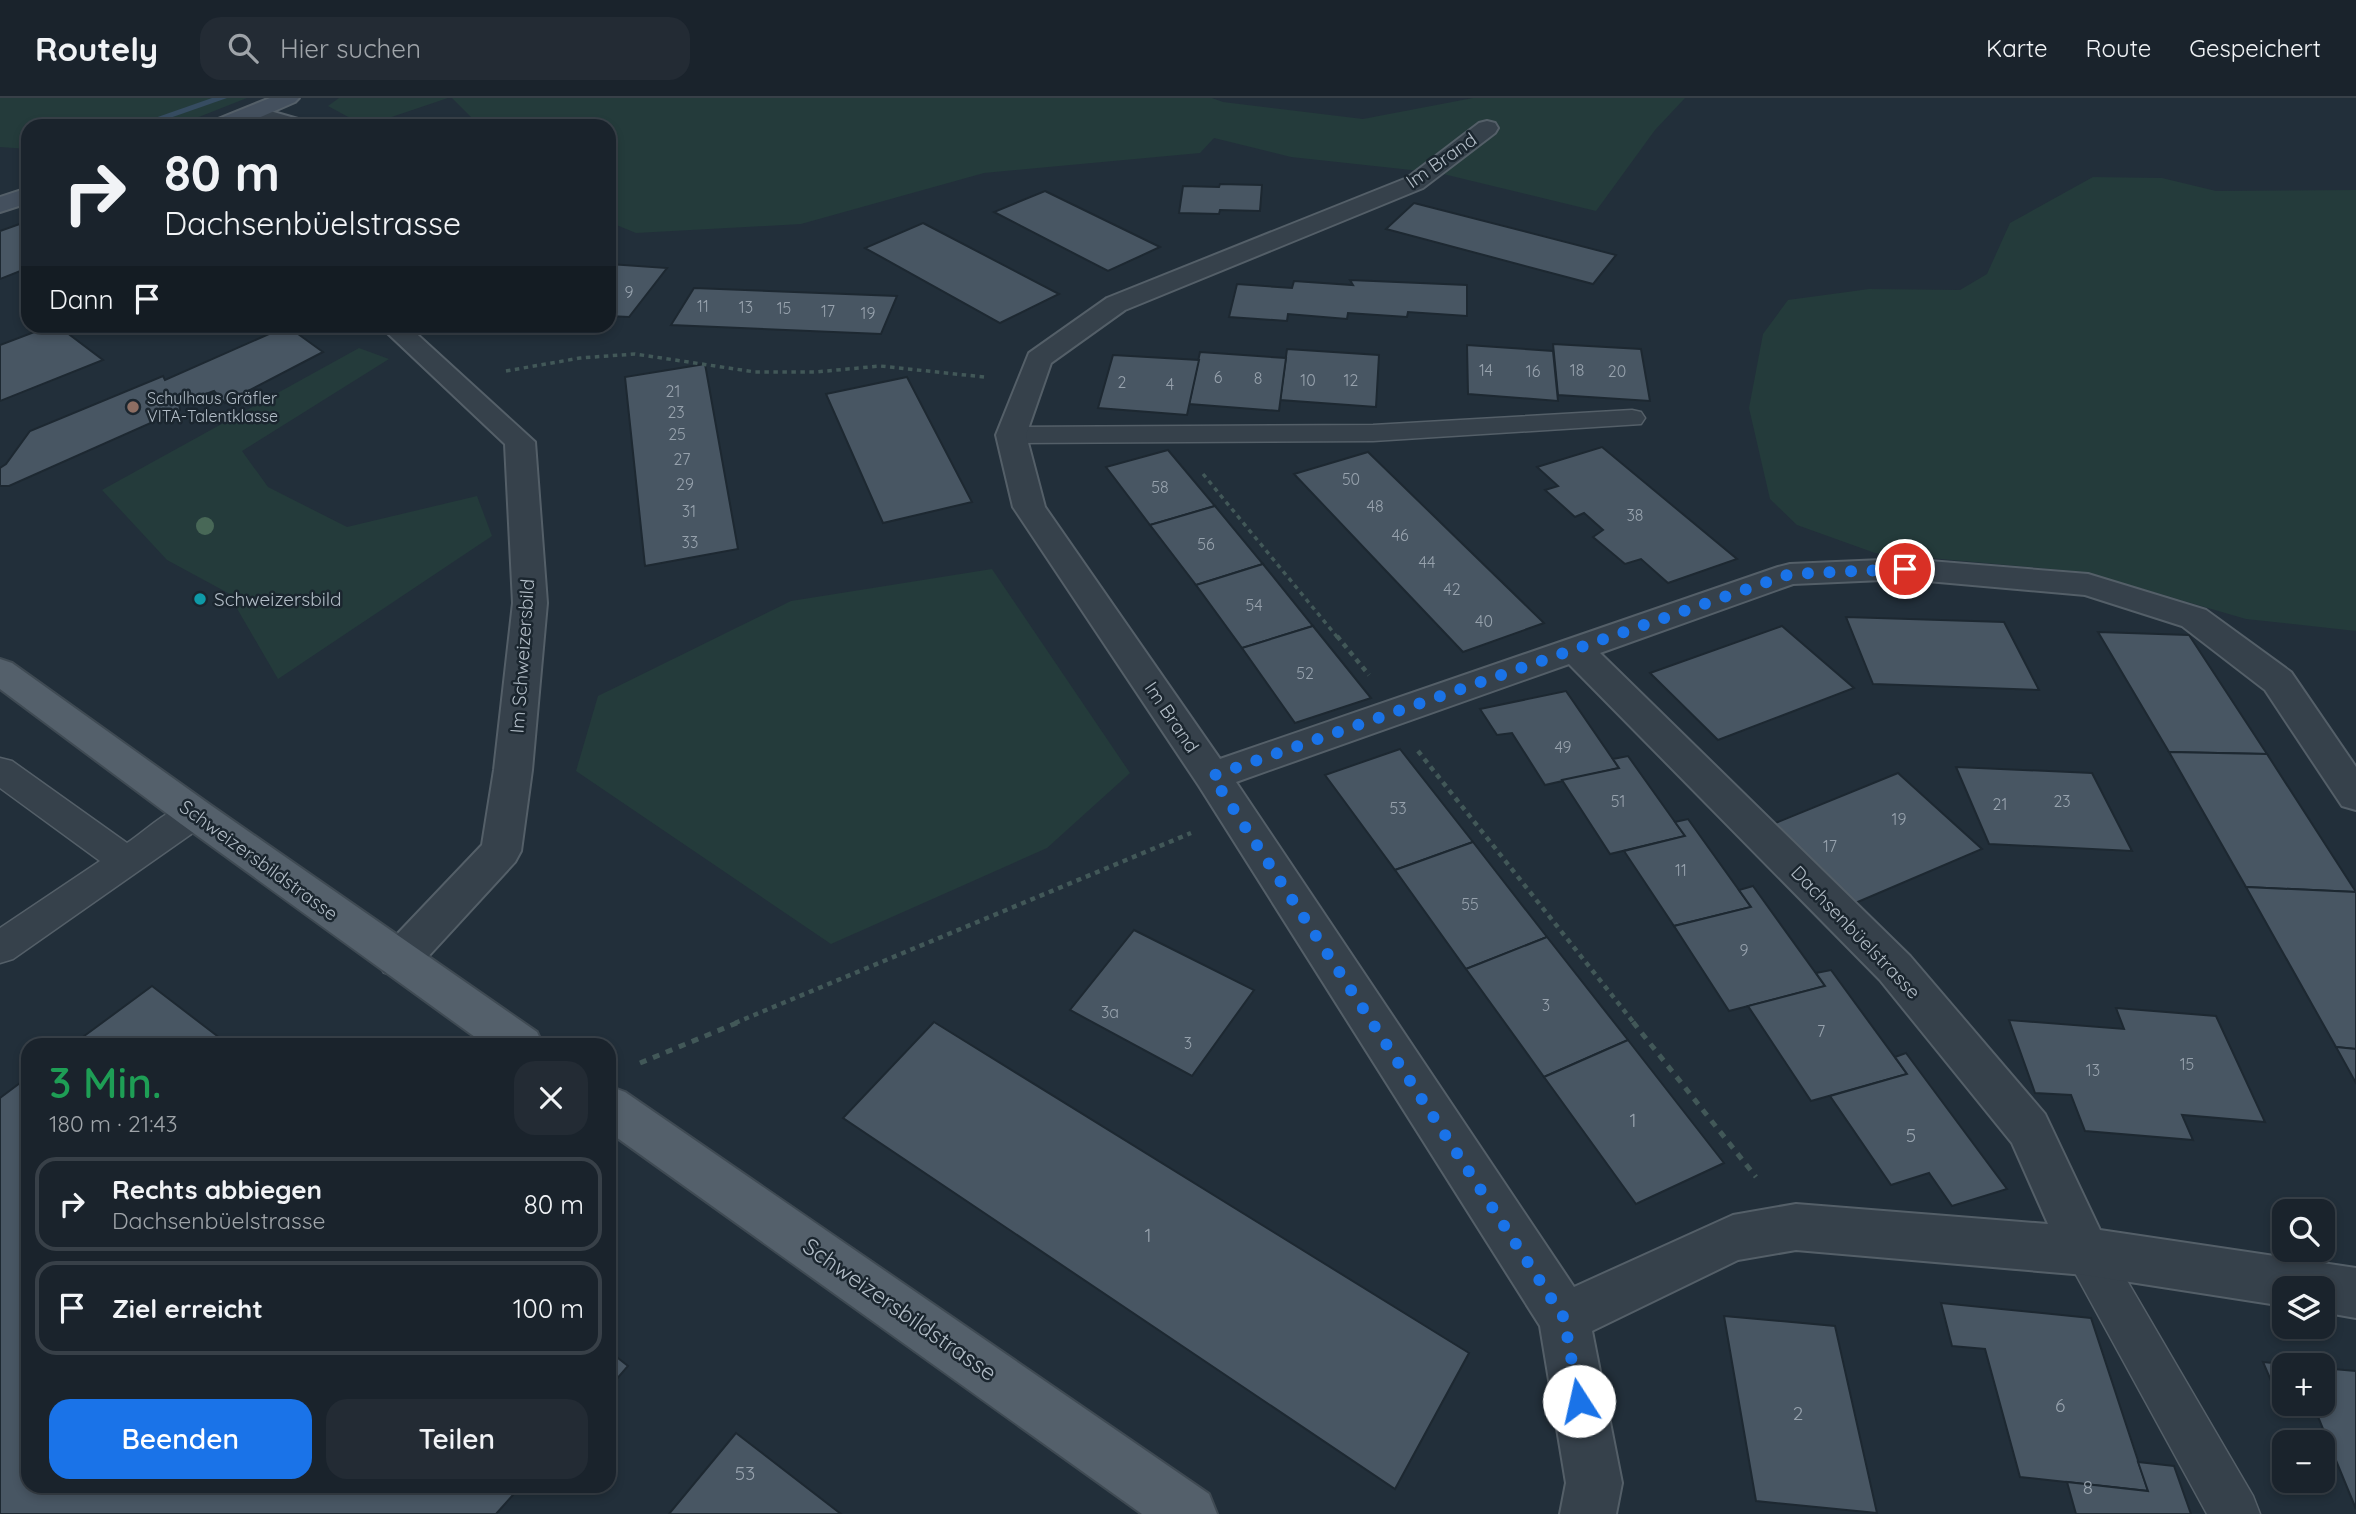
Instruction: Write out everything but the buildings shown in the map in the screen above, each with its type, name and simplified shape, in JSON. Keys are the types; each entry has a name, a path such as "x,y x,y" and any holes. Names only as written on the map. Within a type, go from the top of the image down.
{"main road":[{"name":"Schweizersbildstrasse","path":"0,671 195,814 511,1038"},
{"name":"Schweizersbildstrasse","path":"622,1086 1189,1514"}],"street":[{"path":"240,119 288,98"},
{"path":"256,113 274,119"},
{"name":"Im Brand","path":"1487,128 1415,183 1116,304 1039,359 1011,435 1029,507 1212,776 1564,1318 1594,1483 1588,1514"},
{"path":"0,205 21,198"},
{"name":"Im Schweizersbild","path":"399,960 501,851 513,770 530,603 520,442 401,333"},
{"path":"1212,776 1790,574 1905,569 2088,585 2194,618 2278,681 2356,796"},
{"name":"Dachsenbüelstrasse","path":"1576,650 1895,968 2029,1129 2085,1251"},
{"path":"1564,1318 1733,1238 1796,1227 2085,1251 2356,1293"}],"lane":[{"path":"1011,435 1373,433 1632,418"},
{"path":"0,770 127,862"},
{"path":"0,948 195,814"},
{"path":"2085,1251 2235,1514"}],"path":[{"path":"454,381 580,358 635,354 755,372 816,372 880,366 1030,382"},
{"path":"1170,433 1394,713 1796,1227"},
{"path":"622,1086 1237,814"}],"green space":[{"path":"0,98 247,98 194,119 21,119 21,148 0,147"},
{"path":"339,98 448,98 386,119 352,119 328,106"},
{"path":"452,98 1212,98 1223,102 1363,119 1473,98 1685,98 1655,130 1596,211 1439,173 1291,157 1214,138 1200,153 984,173 801,224 636,233 616,225 616,119 473,119"},
{"path":"2093,177 2162,178 2216,191 2356,190 2356,631 2246,619 2084,572 1875,553 1797,525 1770,499 1749,408 1763,334 1788,300 1869,289 1960,290 1987,274 2010,223"},
{"path":"359,348 389,359 242,451 268,487 347,527 477,496 492,536 278,679 228,593 167,560 102,490"},
{"path":"992,569 1130,773 1047,848 831,944 576,771 598,696 791,601"}],"waterway":[{"path":"158,119 222,98"}],"place":[{"name":"Schulhaus Gräfler VITA-Talentklasse","path":"133,407"},
{"name":"Schweizersbild","path":"200,599"}],"route":[{"path":"1579,1401 1564,1318 1212,776 1790,574 1905,569"}]}
